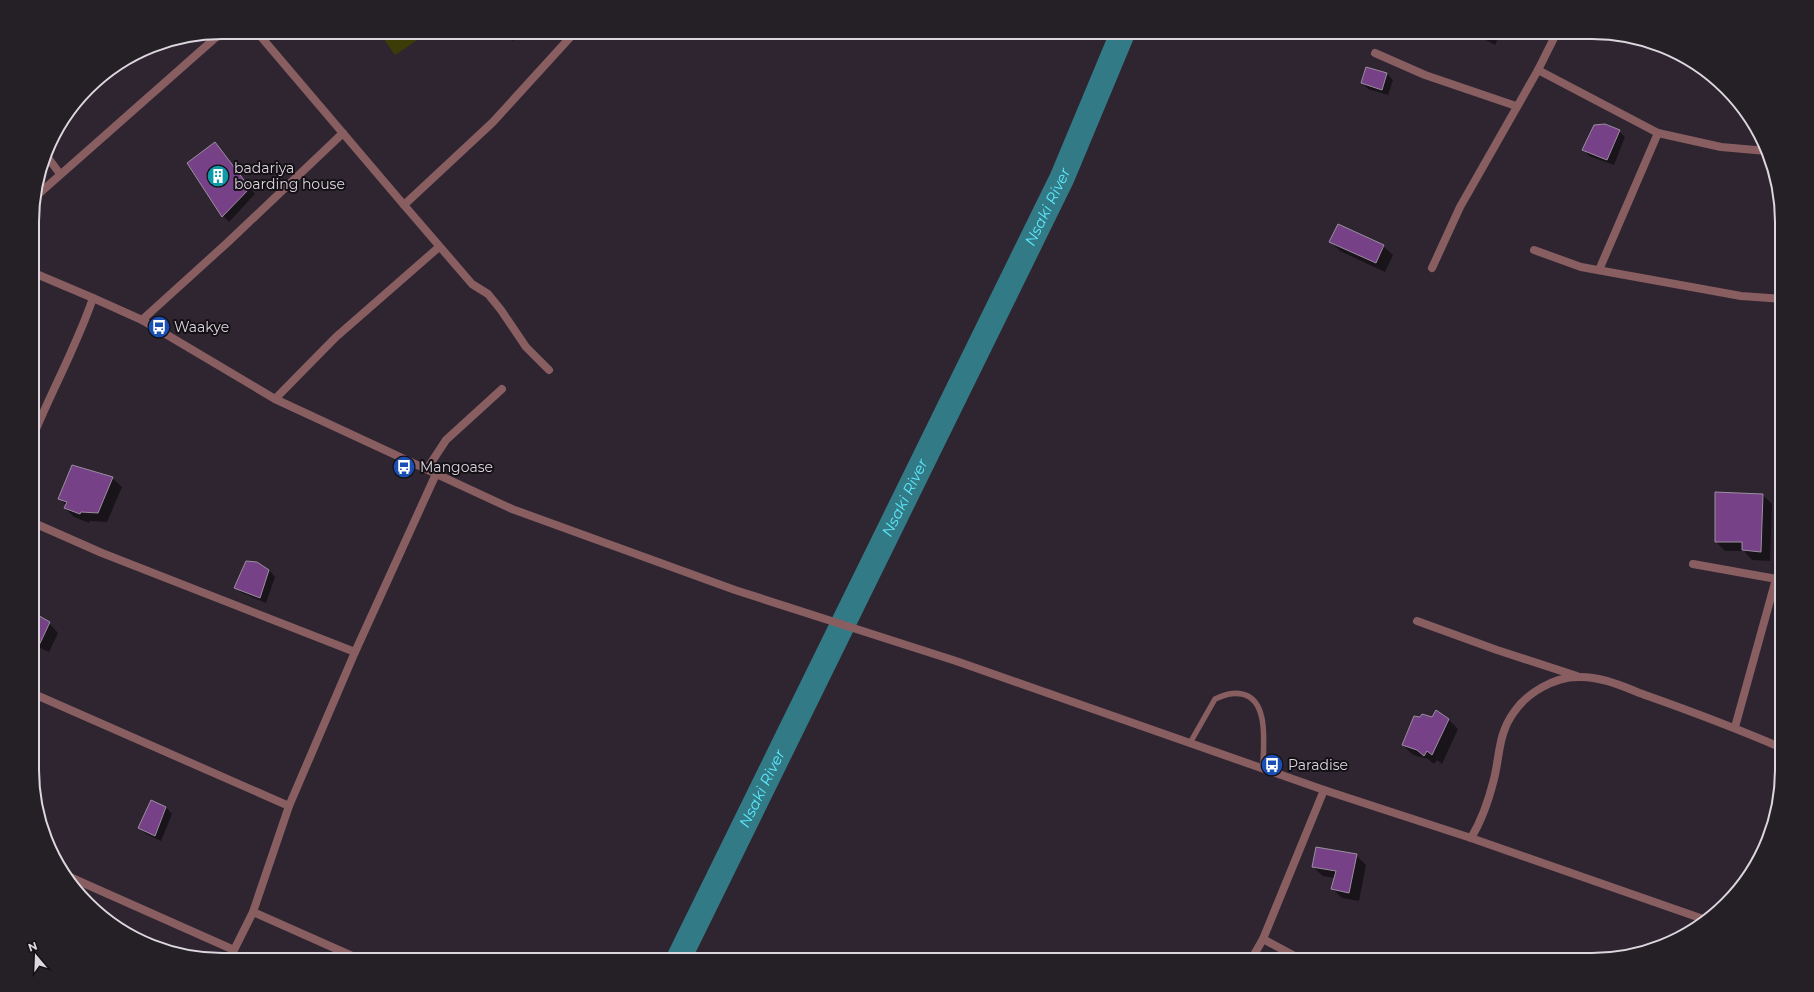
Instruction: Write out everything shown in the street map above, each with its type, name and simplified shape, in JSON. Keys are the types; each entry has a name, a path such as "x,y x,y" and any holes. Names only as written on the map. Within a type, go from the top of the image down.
{"street":[{"path":"42,190 214,39"},
{"path":"263,39 439,247 472,284 488,294 501,310 526,347 549,370"},
{"path":"404,205 493,122 569,39"},
{"path":"1432,268 1460,207 1516,106 1538,70 1554,39"},
{"path":"1375,53 1425,75 1516,106"},
{"path":"1538,70 1658,133 1721,147 1760,150"},
{"path":"142,320 227,243 343,133"},
{"path":"1599,270 1658,133"},
{"path":"50,160 60,174"},
{"path":"275,399 336,337 439,247"},
{"path":"1534,250 1581,267 1741,296 1775,299"},
{"path":"39,275 142,320 275,399 512,509 735,590 956,661 1324,790 1471,838 1699,918"},
{"path":"39,422 50,394 84,325 94,298"},
{"path":"427,469 446,440 502,390"},
{"path":"232,953 253,912 290,806 355,652 436,474"},
{"path":"39,525 102,553 355,652"},
{"path":"1694,564 1775,579"},
{"path":"1735,727 1775,593"},
{"path":"1417,621 1578,677 1603,680 1735,727 1775,745"},
{"path":"1471,838 1477,828 1486,805 1494,778 1498,748 1504,730 1514,712 1531,694 1562,680 1578,677"},
{"path":"39,696 290,806"},
{"path":"1255,953 1263,939 1324,790"},
{"path":"76,880 234,950"},
{"path":"253,912 345,953"},
{"path":"1263,939 1289,953"}],"lane":[{"path":"1190,743 1215,700 1222,696 1236,693 1250,696 1259,704 1263,728 1263,768"}],"shaded area":[{"path":"384,39 419,39 395,55"}],"building":[{"path":"1366,67 1387,73 1382,90 1361,83"},
{"path":"1605,124 1620,130 1607,160 1582,150 1594,125"},
{"name":"badariya boarding house","path":"215,142 250,188 222,217 187,163"},
{"path":"1338,224 1384,245 1376,263 1329,242"},
{"path":"72,465 113,477 98,513 81,512 80,514 64,508 67,502 58,499"},
{"path":"1715,492 1763,494 1761,552 1742,550 1742,542 1715,542"},
{"path":"246,561 257,562 269,570 260,598 234,588"},
{"path":"39,616 50,622 39,645"},
{"path":"1436,710 1449,719 1432,755 1427,751 1424,756 1417,750 1402,745 1414,716 1420,717 1422,714 1432,717"},
{"path":"151,800 166,807 155,836 138,828"},
{"path":"1316,847 1357,854 1349,893 1331,889 1336,871 1312,867"}],"waterway":[{"name":"Nsaki River","path":"681,953 1062,178 1120,39"}],"place":[{"name":"badariya boarding house","path":"218,176"},
{"name":"Waakye","path":"159,327"},
{"name":"Mangoase","path":"404,467"},
{"name":"Paradise","path":"1272,765"}]}
